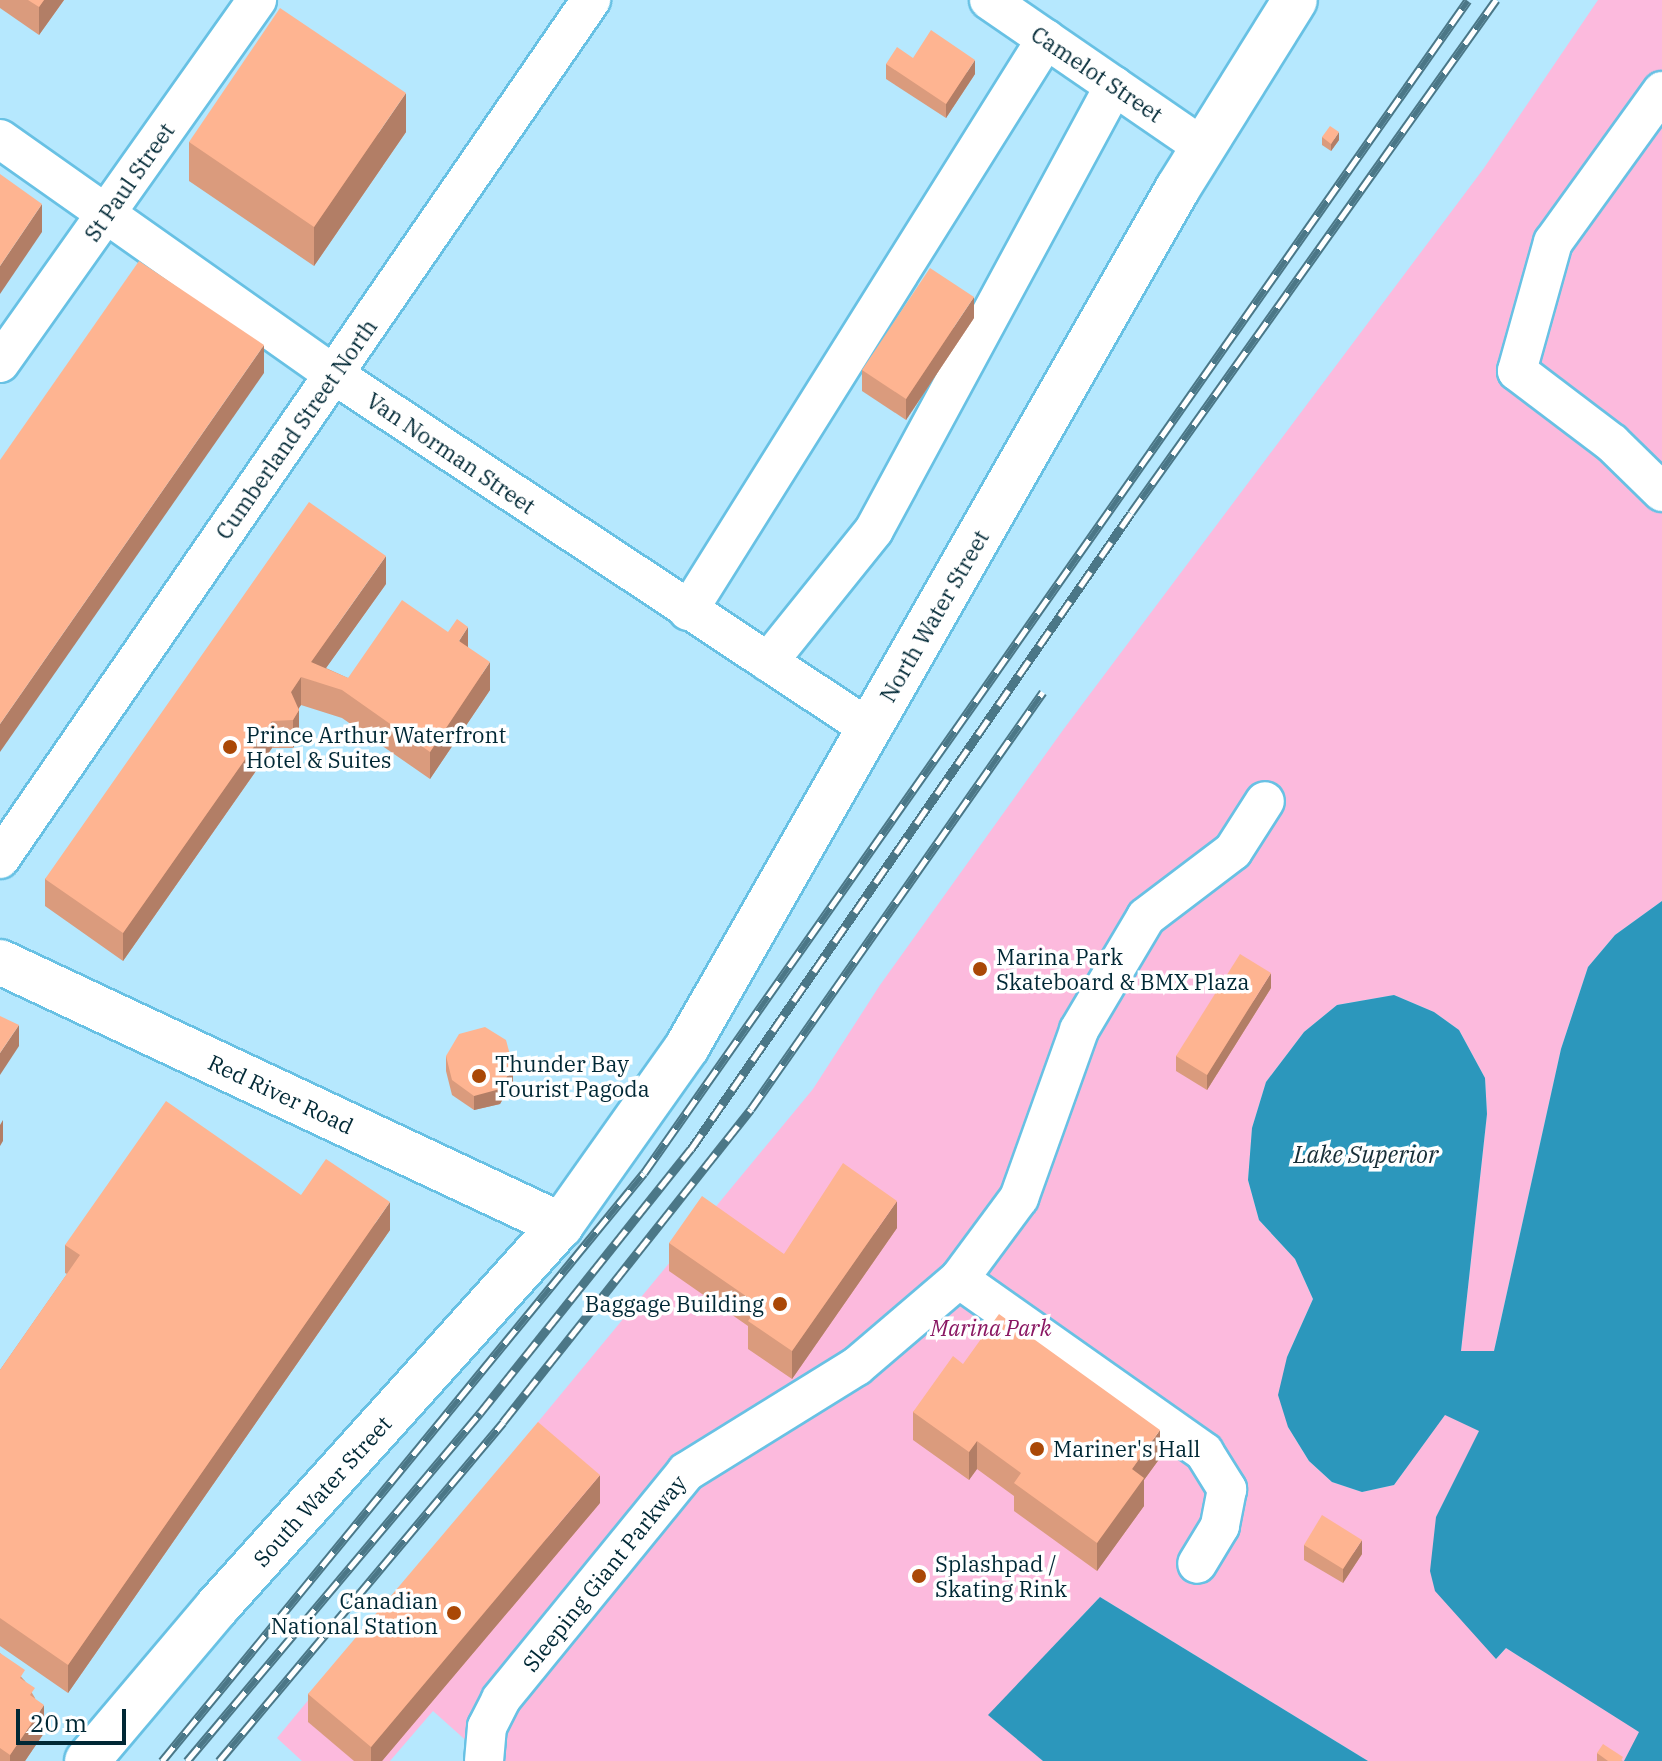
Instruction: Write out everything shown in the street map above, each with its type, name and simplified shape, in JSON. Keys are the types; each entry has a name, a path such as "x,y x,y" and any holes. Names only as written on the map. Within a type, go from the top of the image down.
{"main road":[{"name":"North Water Street","path":"561,1225 687,1047 1204,148 1295,0"},
{"name":"Red River Road","path":"0,962 561,1225"},
{"name":"South Water Street","path":"87,1761 217,1607 561,1225"}],"street":[{"name":"St Paul Street","path":"0,363 257,0"},
{"name":"Cumberland Street North","path":"0,859 591,0"},
{"name":"Camelot Street","path":"989,0 1204,148"},
{"path":"688,611 1046,39"},
{"path":"768,662 874,530 1114,86"},
{"path":"1662,91 1553,242 1517,371 1612,443 1662,492"},
{"name":"Van Norman Street","path":"0,139 333,374 870,729"},
{"name":"Sleeping Giant Parkway","path":"484,1761 487,1727 501,1699 686,1472 857,1366 959,1279 1019,1198 1079,1030 1146,917 1233,851 1265,801"},
{"path":"959,1279 1204,1452 1227,1489 1220,1526 1197,1564"}],"green space":[{"name":"Marina Park","path":"1598,0 1662,0 1662,901 1615,935 1588,967 1561,1049 1494,1351 1461,1351 1487,1114 1485,1078 1459,1030 1434,1012 1394,995 1337,1005 1304,1032 1266,1082 1252,1128 1248,1180 1259,1220 1295,1259 1313,1299 1287,1357 1288,1427 1309,1461 1332,1482 1362,1492 1394,1485 1445,1414 1480,1431 1436,1517 1496,1659 1506,1648 1640,1732 1624,1761 1368,1761 1100,1597 989,1715 1043,1761 489,1761 433,1711 390,1761 302,1761 277,1738 813,1089 880,985 1063,730 1484,168"}],"water":[{"name":"Lake Superior","path":"1662,901 1662,1761 1624,1761 1639,1732 1506,1648 1496,1659 1435,1591 1430,1571 1436,1517 1479,1431 1445,1415 1394,1485 1362,1492 1332,1482 1309,1461 1288,1427 1278,1395 1287,1357 1313,1299 1295,1259 1259,1220 1248,1180 1252,1128 1266,1082 1304,1032 1337,1005 1394,995 1434,1012 1459,1030 1485,1078 1487,1114 1461,1351 1494,1351 1561,1049 1588,967 1615,935"},
{"path":"1100,1597 1368,1761 1043,1761 988,1715"}],"building":[{"path":"28,0 44,0 39,7"},
{"path":"280,8 406,93 314,227 189,142"},
{"path":"931,30 975,60 946,104 886,64 897,47 913,58"},
{"path":"1330,126 1339,132 1331,144 1322,137"},
{"path":"0,174 42,204 0,266"},
{"path":"139,261 264,345 0,724 0,460"},
{"path":"930,268 974,297 906,399 862,370"},
{"path":"309,502 386,556 311,662 348,678 402,600 448,632 457,619 468,627 459,641 490,662 430,752 342,690 301,677 291,692 299,710 293,720 272,721 123,933 45,879"},
{"path":"1240,954 1271,973 1207,1075 1176,1056"},
{"path":"0,1016 19,1025 0,1053"},
{"name":"Thunder Bay Tourist Pagoda","path":"485,1027 506,1040 513,1066 500,1089 474,1096 452,1080 446,1056 459,1034"},
{"path":"166,1101 301,1195 326,1159 390,1202 68,1665 0,1618 0,1370 80,1255 65,1245"},
{"name":"Baggage Building","path":"843,1163 897,1201 792,1351 748,1321 762,1302 756,1303 669,1243 702,1196 784,1254"},
{"name":"Mariner's Hall","path":"999,1314 1160,1430 1132,1469 1144,1478 1097,1543 1014,1483 1021,1473 977,1441 969,1452 913,1412 953,1356 963,1364"},
{"name":"Canadian National Station","path":"538,1422 600,1475 371,1747 308,1694"},
{"path":"1322,1515 1362,1540 1343,1569 1304,1545"},
{"path":"0,1653 25,1670 20,1678 35,1688 30,1695 44,1705 10,1755 0,1748"},
{"path":"1603,1744 1623,1757 1621,1761 1608,1761 1597,1753"}],"railway":[{"path":"162,1761 644,1173 1468,0"},
{"path":"187,1761 480,1413 691,1149 1131,513 1496,0"},
{"path":"219,1761 503,1422 751,1109 1043,692"}],"place":[{"name":"Prince Arthur Waterfront Hotel & Suites","path":"230,747"},
{"name":"Marina Park Skateboard & BMX Plaza","path":"980,969"},
{"name":"Thunder Bay Tourist Pagoda","path":"479,1076"},
{"name":"Baggage Building","path":"780,1304"},
{"name":"Mariner's Hall","path":"1037,1449"},
{"name":"Splashpad / Skating Rink","path":"919,1576"},
{"name":"Canadian National Station","path":"454,1613"}]}
